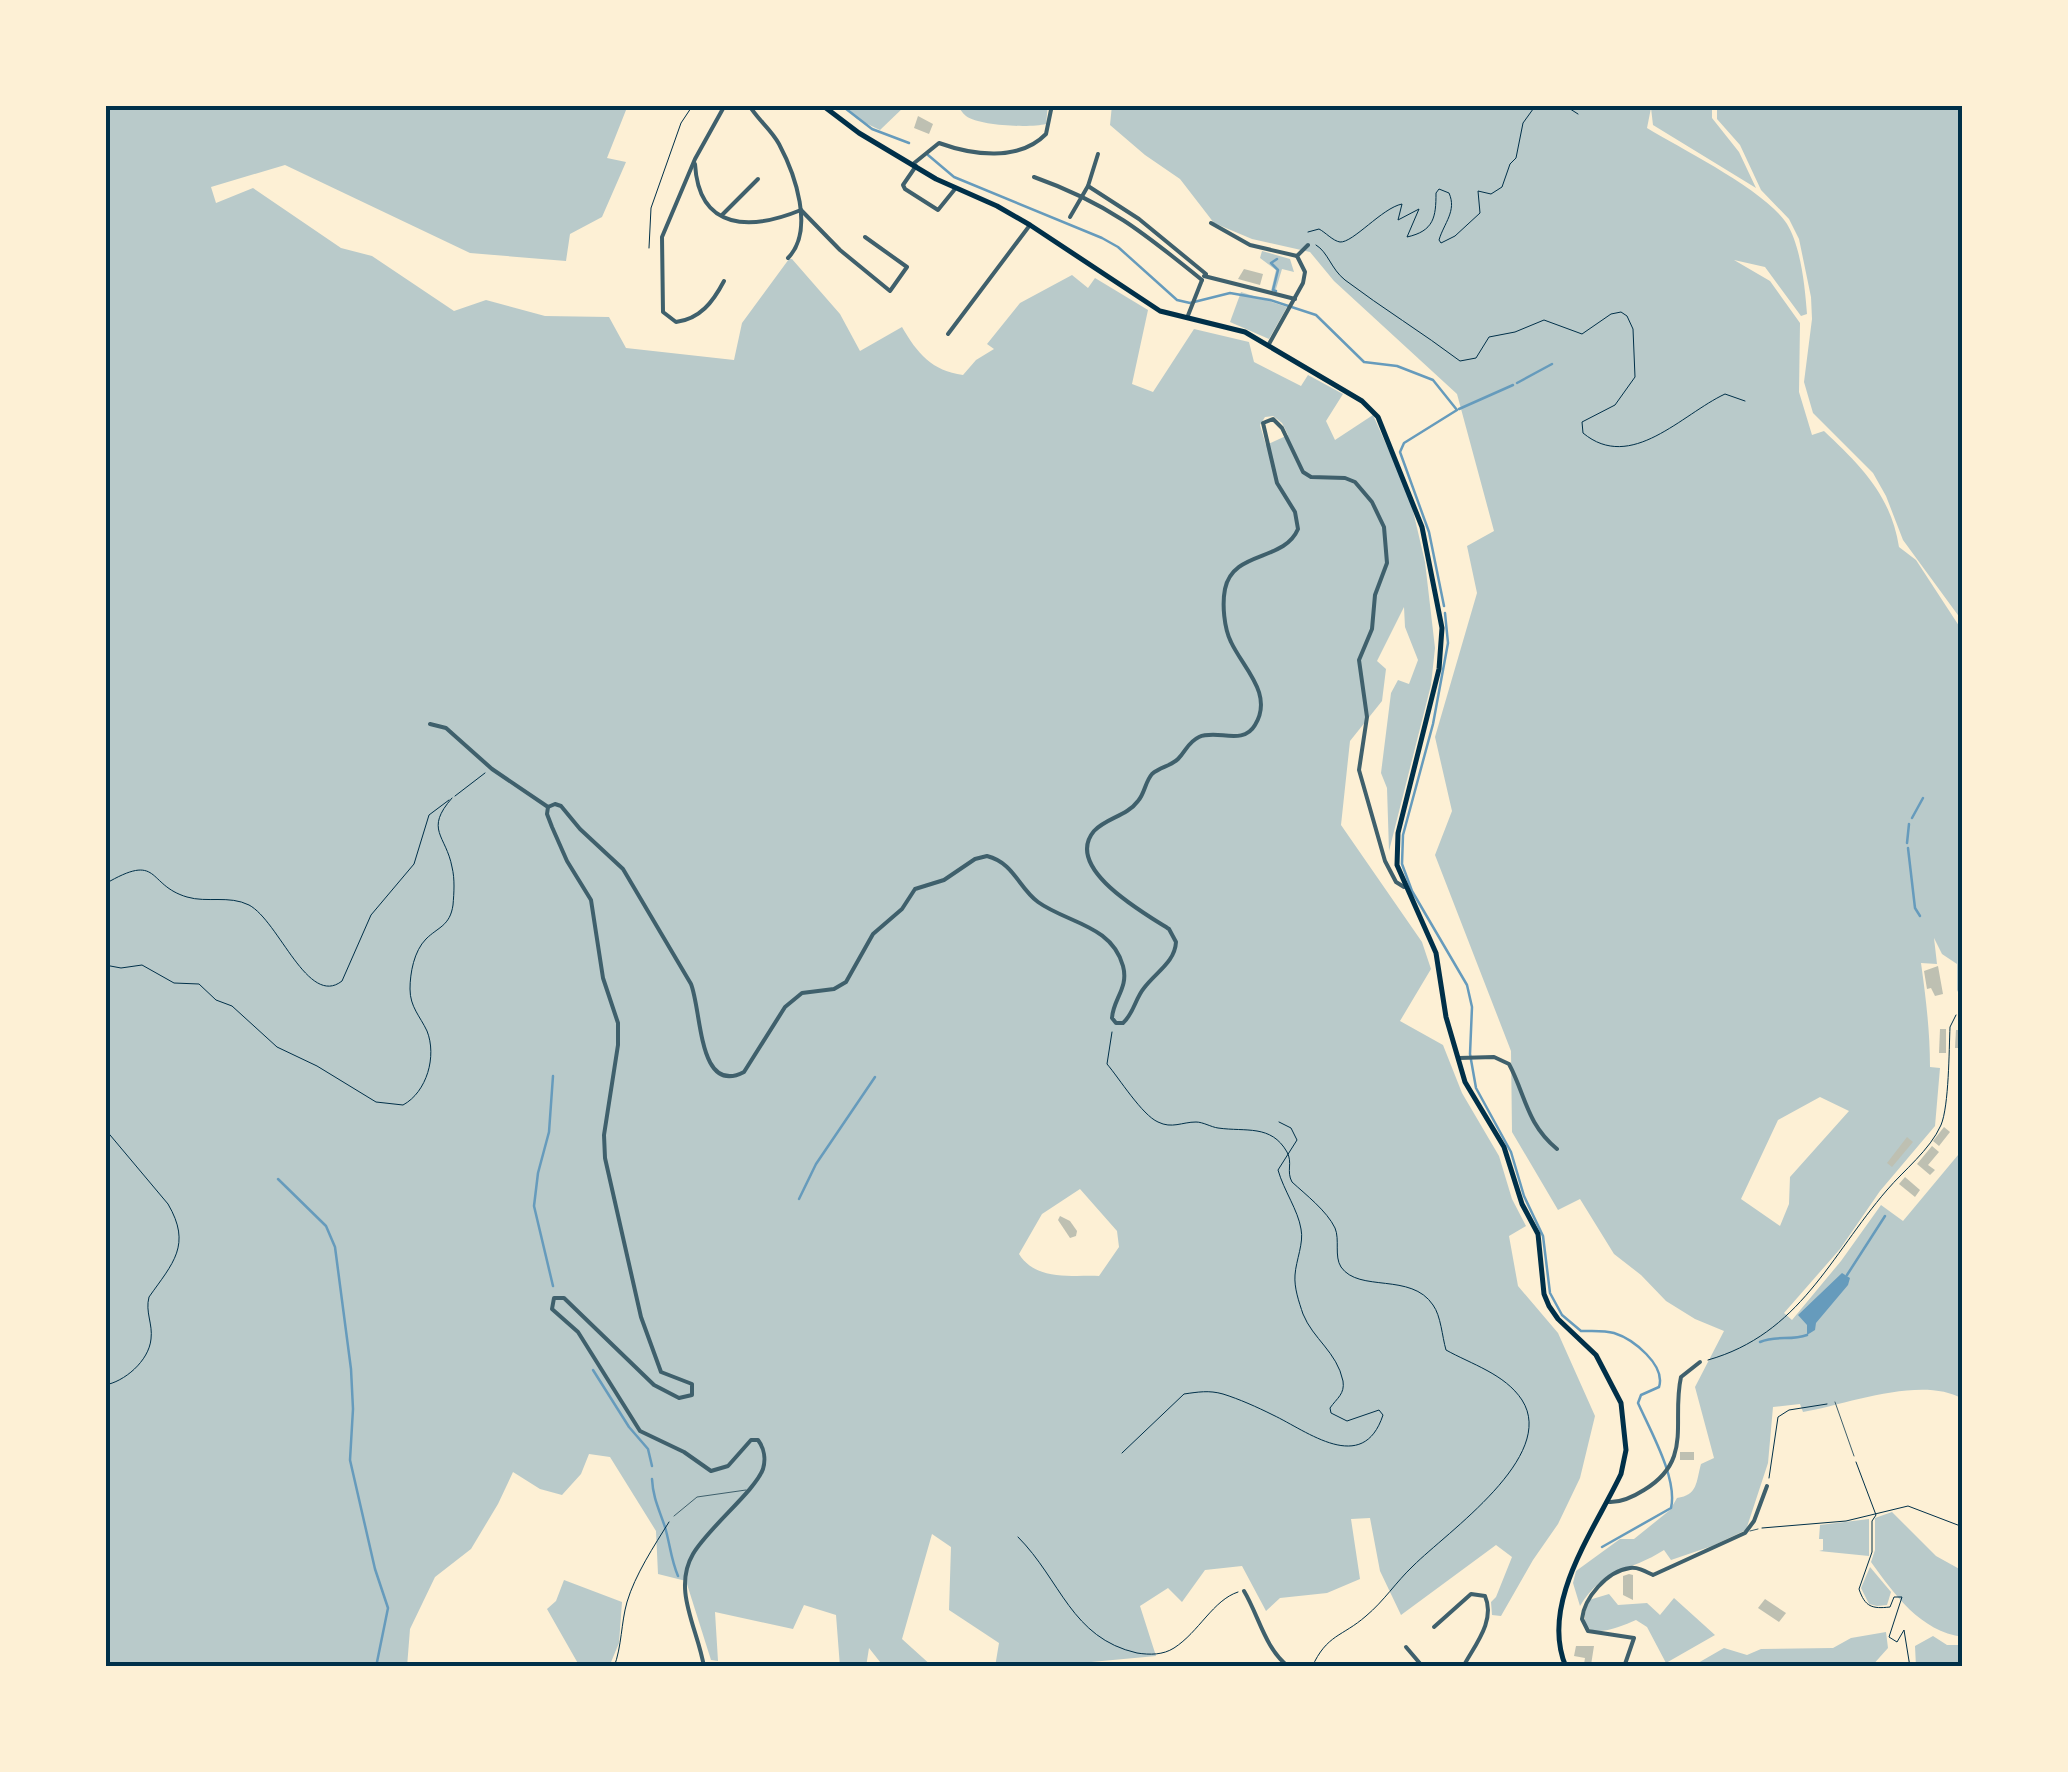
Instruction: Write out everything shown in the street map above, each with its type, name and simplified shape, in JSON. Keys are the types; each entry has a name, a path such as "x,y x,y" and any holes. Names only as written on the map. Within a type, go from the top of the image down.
{"main road":[{"path":"822,105 954,190 997,206 1030,225 1160,311 1239,329 1268,345 1362,400 1382,424 1412,496 1428,548 1442,628 1442,653 1396,842 1397,866 1436,952 1442,999 1457,1058 1478,1107 1504,1147 1522,1204 1538,1234 1544,1294 1549,1306 1596,1354 1621,1403 1626,1450 1621,1474 1559,1606 1557,1632 1566,1667"}],"street":[{"path":"724,282 708,307 689,320 676,322 666,316 661,306 660,248 665,229 695,159 725,105"},
{"path":"749,105 780,145 801,210 800,244 788,258"},
{"path":"954,190 938,210 903,186 915,165 938,143 957,150 1000,154 1034,144 1046,134 1052,105"},
{"path":"1070,218 1088,186 1098,154"},
{"path":"695,159 704,198 722,215 750,225 801,210"},
{"path":"1034,177 1083,194 1204,277 1292,305"},
{"path":"722,215 758,179"},
{"path":"684,183 698,183"},
{"path":"1088,186 1138,219 1204,277"},
{"path":"801,210 840,250 890,291 908,267 865,238"},
{"path":"1134,226 1138,219"},
{"path":"1211,223 1250,245 1297,256"},
{"path":"948,334 1030,225"},
{"path":"1297,256 1308,245"},
{"path":"1268,345 1292,305 1305,272 1297,256"},
{"path":"1186,320 1204,277"},
{"path":"430,724 446,728 492,769 548,806 562,806 580,829 614,859 632,882 690,984 698,1004 707,1060 723,1076 744,1072 785,1007 797,996 834,989 846,982 873,934 920,886 944,880 982,856 1002,861 1037,901 1088,925 1114,947 1122,960 1125,980 1112,1011 1114,1021 1120,1024 1129,1018 1140,992 1174,956 1176,942 1169,929 1096,873 1088,858 1088,841 1102,825 1132,808 1150,776 1175,762 1190,742 1212,734 1240,736 1252,730 1257,721 1257,682 1229,638 1224,600 1234,570 1244,562 1286,546 1298,529 1295,512 1277,483 1272,452 1262,428 1266,419 1273,419 1280,425 1303,472 1311,478 1345,478 1355,482 1372,502 1384,527 1387,563 1375,595 1372,630 1360,660 1367,722 1359,770 1385,861 1396,882 1404,886"},
{"path":"548,806 552,827 595,912 603,978 618,1023 605,1120 605,1158 641,1317 661,1372 689,1382 693,1392 687,1398 679,1398 654,1386 570,1302 556,1296 551,1301 552,1309 572,1325 632,1422 646,1436 678,1449 714,1471 728,1466 748,1442 760,1442 764,1448 764,1467 700,1543 685,1574 686,1597 704,1667"},
{"path":"1457,1058 1494,1057 1509,1064 1534,1123 1557,1148"},
{"path":"1608,1502 1620,1502 1644,1491 1666,1473 1680,1434 1681,1377 1700,1362"},
{"path":"1624,1667 1634,1638 1588,1631 1582,1613 1588,1598 1623,1570 1640,1569 1653,1575 1688,1562 1747,1531 1767,1486"},
{"path":"1244,1592 1271,1646 1289,1667"},
{"path":"1434,1626 1472,1594 1485,1596 1489,1605 1487,1622 1463,1667"},
{"path":"1406,1647 1423,1667"}],"lane":[{"path":"1835,1402 1854,1456"},
{"path":"674,1516 696,1497 746,1490"},
{"path":"1747,1531 1758,1528"}],"path":[{"path":"650,248 651,208 681,123 694,105"},
{"path":"1308,232 1319,230 1337,242 1346,241 1373,218 1402,204 1398,220 1419,208 1407,236 1418,234 1430,227 1436,216 1439,188 1448,192 1452,203 1450,218 1439,240 1440,243 1451,239 1480,212 1478,191 1491,194 1502,187 1519,152 1523,123 1536,105"},
{"path":"1564,105 1578,114"},
{"path":"1308,245 1320,246 1332,269 1460,362 1476,358 1489,337 1544,320 1582,334 1611,314 1620,312 1627,316 1633,329 1635,378 1615,404 1582,422 1584,433 1591,439 1613,448 1635,446 1724,394 1746,402"},
{"path":"105,884 120,872 136,870 152,873 185,897 249,905 280,936 310,980 321,986 336,986 342,981 371,915 414,864 430,815 492,769"},
{"path":"105,965 142,965 174,982 199,984 216,1000 232,1006 277,1047 376,1102 403,1105 420,1092 427,1075 430,1042 411,1003 410,981 421,945 444,927 452,910 453,869 437,826 438,817 452,798"},
{"path":"1700,1362 1748,1344 1790,1314 1930,1141 1942,1124 1950,1027 1956,1015"},
{"path":"1114,1021 1107,1064 1156,1122 1172,1126 1197,1122 1217,1128 1262,1130 1287,1152 1292,1182 1334,1226 1342,1268 1368,1281 1410,1287 1430,1300 1446,1350 1500,1380 1522,1400 1531,1428 1528,1440 1488,1499 1411,1567 1372,1611 1327,1641 1312,1667"},
{"path":"1122,1453 1184,1394 1197,1392 1226,1395 1341,1446 1365,1440 1382,1421 1379,1410 1347,1420 1331,1413 1330,1408 1344,1385 1334,1354 1305,1319 1298,1297 1294,1280 1302,1232 1296,1212 1284,1194 1278,1170 1294,1147 1296,1134 1279,1122"},
{"path":"105,1129 176,1216 180,1245 147,1306 151,1340 148,1351 120,1380 105,1385"},
{"path":"1767,1486 1778,1416 1788,1410 1835,1402"},
{"path":"1854,1456 1876,1514 1872,1522 1872,1552 1859,1589 1868,1606 1875,1609 1890,1607 1894,1597 1902,1597 1890,1640 1900,1640 1904,1630 1910,1667"},
{"path":"1758,1528 1816,1524 1908,1506 1963,1526"},
{"path":"614,1667 621,1650 626,1604 655,1544 674,1516"},
{"path":"1018,1537 1046,1568 1076,1618 1106,1642 1134,1652 1154,1654 1170,1650 1202,1626 1224,1598 1244,1592"}],"shaded area":[{"path":"105,105 628,105 607,158 626,162 602,217 570,234 566,261 470,253 285,165 211,187 216,203 253,188 341,248 372,256 454,311 486,300 545,316 609,317 626,348 734,360 742,323 789,259 840,314 860,351 902,327 926,359 963,375 976,360 994,349 987,344 1020,303 1072,275 1088,288 1095,278 1148,310 1132,384 1153,392 1194,329 1249,342 1254,362 1301,386 1308,375 1343,394 1326,421 1335,440 1373,415 1410,498 1425,562 1435,648 1431,685 1389,851 1387,788 1381,773 1391,693 1398,680 1409,684 1418,660 1405,627 1404,607 1377,661 1386,669 1382,701 1350,741 1341,825 1422,942 1431,969 1400,1021 1443,1045 1462,1093 1499,1156 1512,1199 1526,1226 1509,1236 1518,1286 1558,1333 1595,1416 1580,1478 1558,1524 1501,1616 1492,1615 1491,1602 1512,1557 1496,1545 1401,1615 1380,1571 1370,1518 1351,1519 1360,1579 1327,1593 1280,1598 1266,1611 1242,1566 1205,1570 1182,1602 1168,1588 1140,1606 1156,1656 995,1667 999,1643 949,1610 951,1547 932,1534 902,1639 933,1667 884,1667 869,1648 866,1667 840,1667 836,1615 804,1605 793,1629 715,1612 718,1661 711,1660 686,1581 658,1574 656,1531 610,1457 589,1454 581,1474 562,1495 540,1489 513,1472 471,1549 435,1577 410,1629 407,1667 105,1667","holes":["1273,416 1288,435 1266,445 1260,425 1265,417","1080,1189 1117,1231 1119,1247 1099,1276 1055,1275 1035,1269 1019,1254 1042,1214"]},
{"path":"842,105 906,105 880,130 857,119"},
{"path":"956,105 1048,105 1046,124 1017,126 973,119"},
{"path":"1112,105 1712,105 1712,118 1739,152 1756,188 1653,125 1651,108 1647,128 1743,184 1787,224 1799,255 1807,314 1801,316 1765,267 1734,260 1770,281 1800,323 1799,392 1812,435 1824,431 1872,482 1889,512 1899,547 1916,560 1963,632 1963,1002 1957,990 1957,964 1942,954 1934,938 1937,964 1921,963 1930,1067 1940,1068 1935,1126 1880,1191 1840,1249 1784,1313 1792,1320 1881,1205 1903,1221 1963,1149 1963,1399 1946,1392 1906,1390 1803,1412 1800,1404 1773,1407 1768,1463 1746,1530 1671,1560 1664,1550 1608,1577 1580,1606 1573,1583 1576,1571 1620,1539 1634,1539 1670,1510 1677,1498 1693,1491 1701,1464 1714,1458 1695,1387 1724,1331 1666,1301 1614,1254 1580,1199 1558,1210 1512,1132 1511,1051 1435,855 1452,811 1435,737 1477,593 1467,546 1494,531 1457,394 1334,281 1310,252 1252,239 1214,223 1180,179 1110,125","holes":["1820,1097 1849,1111 1790,1177 1789,1204 1780,1226 1741,1199 1778,1120"]},
{"path":"1717,105 1963,105 1963,622 1903,540 1873,473 1813,413 1804,382 1811,297 1799,239 1789,219 1761,190 1740,145 1717,119"},
{"path":"1262,251 1290,259 1294,272 1282,269 1276,289 1271,291 1276,270 1260,258"},
{"path":"1241,292 1287,307 1269,339 1230,322"},
{"path":"1892,1512 1936,1556 1963,1571 1963,1637 1921,1619 1899,1599 1871,1562 1875,1518"},
{"path":"1869,1519 1869,1556 1819,1551 1823,1550 1820,1525"},
{"path":"1870,1567 1891,1592 1887,1605 1869,1604 1861,1588"},
{"path":"564,1580 622,1602 619,1643 609,1667 580,1667 547,1609 556,1601"},
{"path":"1609,1594 1618,1605 1647,1603 1660,1615 1674,1598 1715,1635 1666,1663 1647,1627 1636,1620 1607,1630 1590,1629 1585,1614 1589,1600"},
{"path":"1886,1632 1888,1648 1871,1667 1691,1667 1724,1648 1747,1655 1761,1649 1833,1648 1851,1638"},
{"path":"1933,1636 1947,1645 1963,1645 1963,1667 1916,1667 1915,1646"}],"water":[{"path":"1842,1273 1850,1278 1848,1285 1816,1323 1815,1330 1807,1335 1807,1325 1798,1315"}],"building":[{"path":"918,116 933,124 929,134 914,128"},
{"path":"1244,269 1263,274 1260,285 1238,279"},
{"path":"1938,966 1943,994 1935,996 1931,988 1927,989 1924,971"},
{"path":"1940,1029 1946,1029 1946,1053 1939,1053"},
{"path":"1956,1030 1963,1030 1963,1048 1955,1048"},
{"path":"1944,1127 1950,1132 1939,1146 1933,1141"},
{"path":"1907,1137 1913,1142 1892,1167 1887,1163"},
{"path":"1932,1146 1939,1152 1928,1165 1935,1170 1930,1175 1917,1164"},
{"path":"1905,1177 1920,1190 1915,1197 1899,1184"},
{"path":"1060,1216 1070,1221 1076,1236 1070,1238 1058,1220"},
{"path":"1680,1452 1694,1452 1694,1460 1680,1460"},
{"path":"1633,1575 1633,1600 1623,1595 1623,1576"},
{"path":"1765,1599 1786,1613 1779,1622 1758,1608"},
{"path":"1576,1646 1594,1646 1591,1665 1584,1664 1585,1658 1574,1656"}],"waterway":[{"path":"841,105 872,129 909,143"},
{"path":"928,155 954,177 1118,247 1177,300 1190,303 1230,293 1270,300 1316,315 1364,362 1397,366 1433,380 1457,410 1404,443 1400,452 1429,532 1444,606"},
{"path":"1276,291 1273,290 1278,270 1271,263 1277,259"},
{"path":"1517,383 1552,364"},
{"path":"1459,409 1513,385"},
{"path":"1445,613 1448,643 1433,724 1403,835 1402,864 1412,891 1467,985 1472,1007 1470,1054 1476,1088 1511,1152 1524,1196 1543,1236 1550,1293 1562,1315 1581,1331 1614,1333 1638,1347 1653,1362 1660,1379 1659,1387 1641,1395 1638,1403 1667,1469 1671,1508 1602,1547"},
{"path":"1912,818 1923,798"},
{"path":"1907,843 1909,824"},
{"path":"1908,848 1915,908 1920,916"},
{"path":"553,1076 549,1132 534,1206 553,1286"},
{"path":"799,1199 816,1164 875,1077"},
{"path":"278,1179 326,1226 335,1247 351,1369 350,1460 388,1608 376,1667"},
{"path":"1847,1275 1885,1216"},
{"path":"1760,1342 1807,1335"},
{"path":"593,1370 629,1427 648,1449 652,1466"},
{"path":"652,1479 678,1576"}]}
